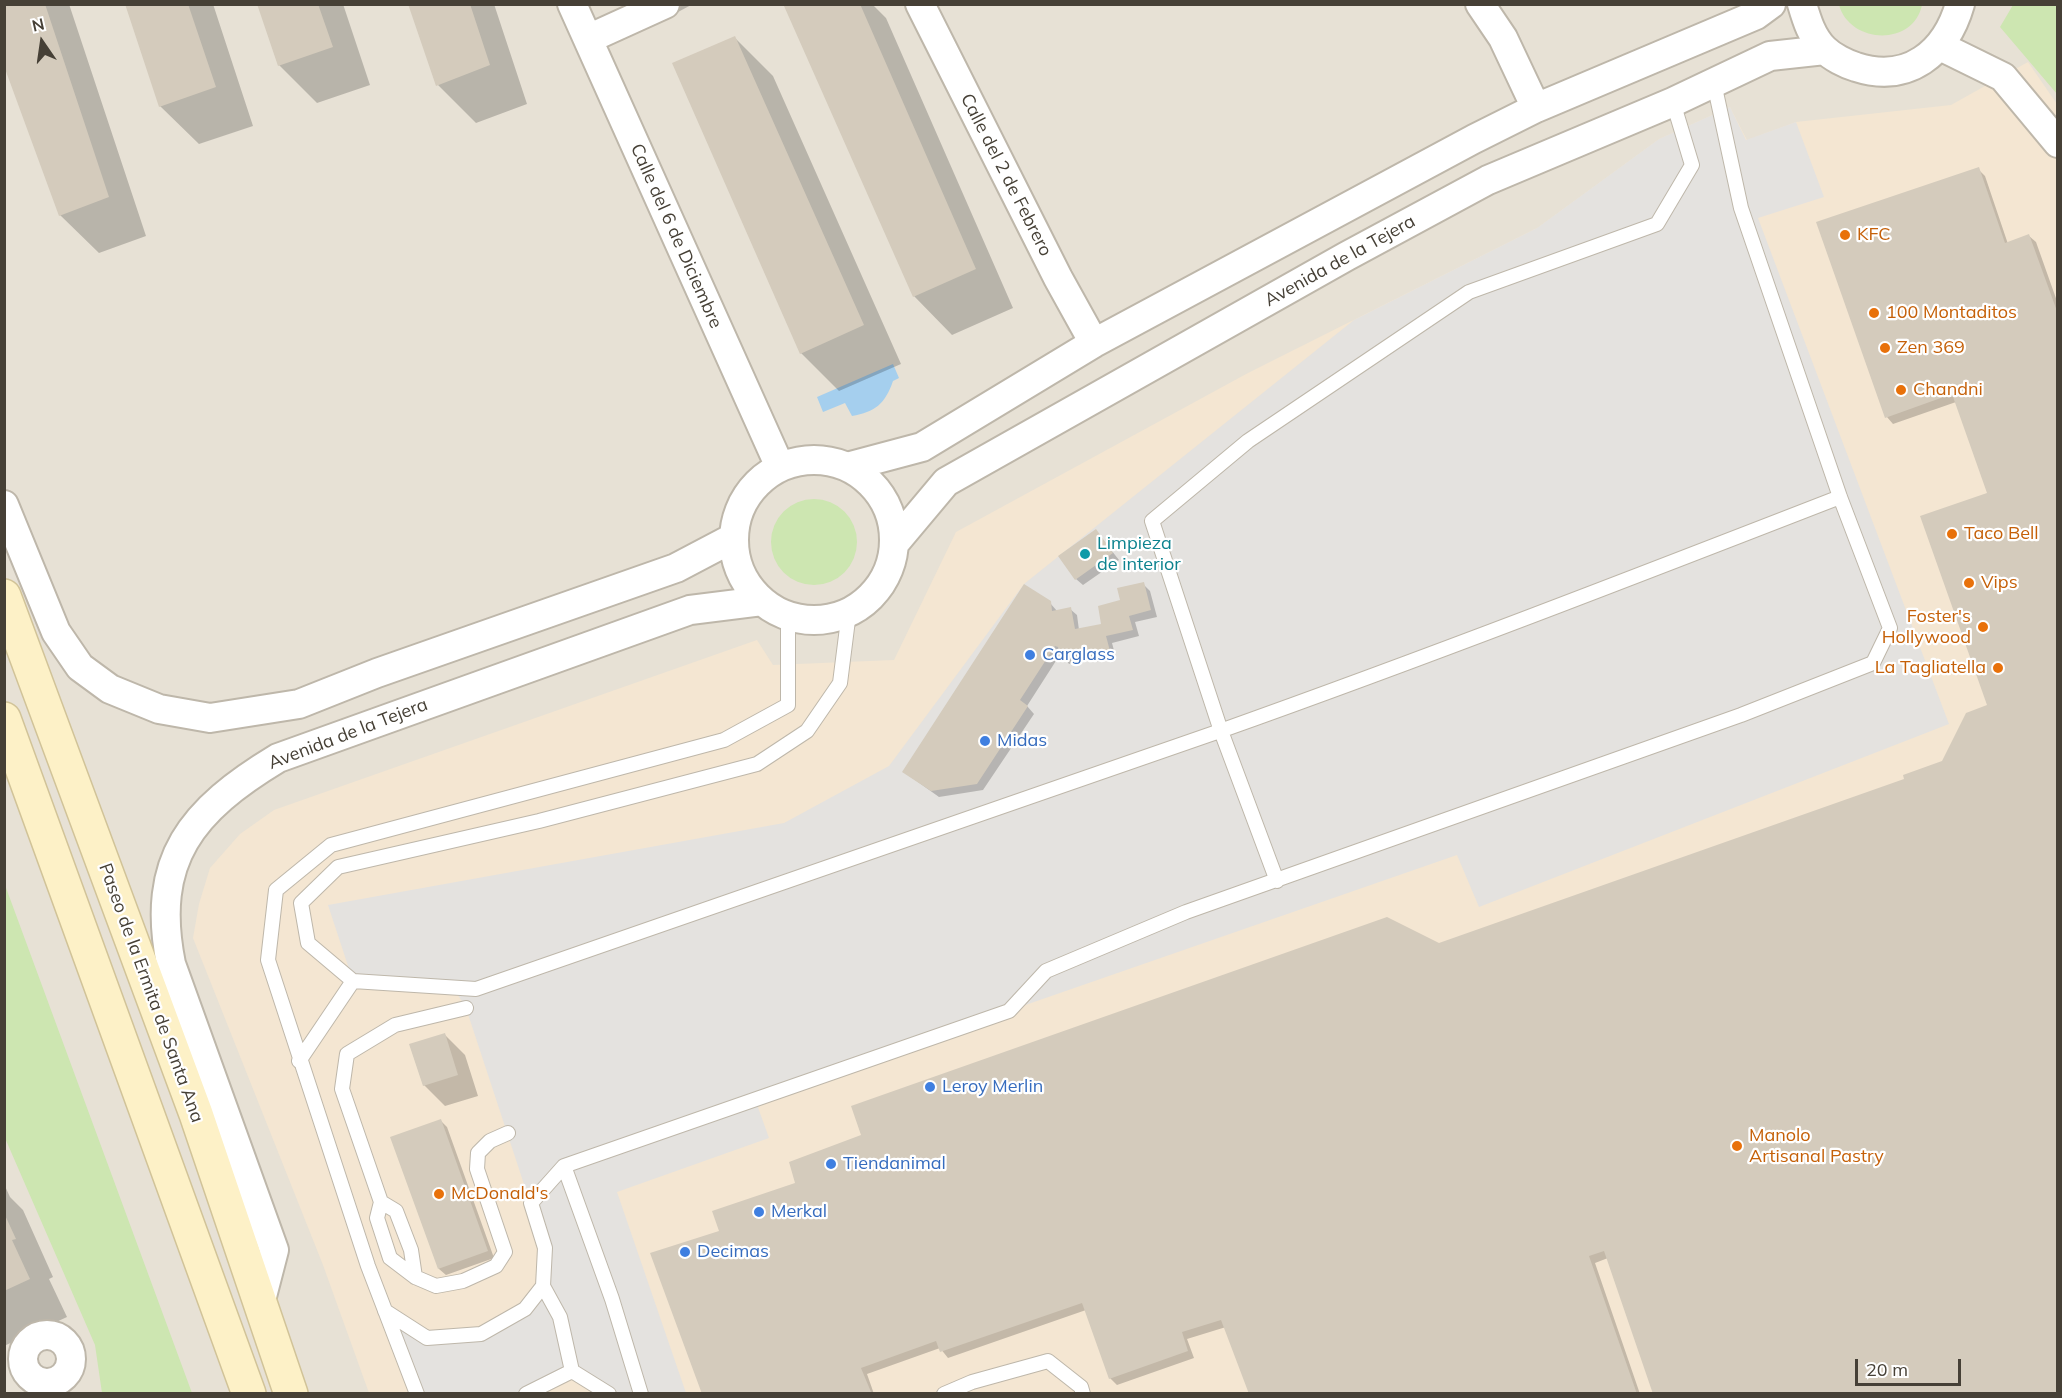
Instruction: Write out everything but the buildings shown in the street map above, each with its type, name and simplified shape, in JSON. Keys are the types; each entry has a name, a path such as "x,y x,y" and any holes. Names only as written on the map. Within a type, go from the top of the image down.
{"main road":[{"name":"Paseo de la Ermita de Santa Ana","path":"4,596 196,1114 291,1394"},
{"path":"4,719 249,1394"}],"street":[{"name":"Calle del 6 de Diciembre","path":"572,4 780,467"},
{"path":"588,39 665,4"},
{"name":"Calle del 2 de Febrero","path":"920,4 1058,278 1094,344"},
{"path":"1480,4 1503,38 1536,108"},
{"path":"847,467 922,447 1094,344 1536,108 1756,15 1771,4"},
{"path":"1802,4 1809,28 1825,50 1847,64 1872,72 1897,71 1921,62 1940,46 1954,25 1960,4"},
{"path":"1940,46 2003,78 2058,143"},
{"name":"Avenida de la Tejera","path":"894,544 946,482 1347,256 1488,180 1673,102 1770,56 1825,50"},
{"path":"802,461 825,461 847,467 867,480 882,498 892,520 894,544 890,565 881,584 867,600 849,612 830,619 809,620 788,617 762,601 746,584 736,562 733,538 737,516 747,496 762,480 780,467 802,461"},
{"path":"4,505 56,632 80,667 110,689 159,709 210,718 299,704 377,673 676,568 733,538"},
{"name":"Avenida de la Tejera","path":"260,1304 274,1250 171,964 164,929 167,886 179,850 198,819 237,783 278,758 690,610 762,601"}],"lane":[{"path":"609,1394 572,1371 560,1317 543,1286 545,1248 531,1203 564,1166 1009,1011 1046,971 1186,912 1761,707 1873,663 1890,628 1840,497 1741,208 1714,83"},
{"path":"1276,881 1221,731 1152,521 1248,441 1469,292 1657,224 1692,165 1673,102"},
{"path":"849,612 840,683 807,731 757,764 539,820 338,867 302,903 308,943 352,981 476,989 1221,731 1464,642 1840,497"},
{"path":"417,1394 385,1311 299,1061 268,960 276,890 331,845 724,740 788,705 788,617"},
{"path":"299,1061 352,981"},
{"path":"466,1008 394,1025 347,1054 342,1089 381,1202 377,1218 390,1258 415,1277 436,1286 463,1281 496,1266 505,1252 477,1169 478,1153 490,1141 508,1133"},
{"path":"564,1166 612,1299 641,1394"},
{"path":"381,1202 396,1211 411,1250 415,1277"},
{"path":"385,1311 427,1338 481,1335 525,1309 543,1286"},
{"path":"944,1394 972,1382 1048,1361 1081,1387 1083,1394"},
{"path":"526,1394 572,1371"}],"shaded area":[{"path":"5,5 2057,5 2057,1393 5,1393"},
{"path":"2028,62 2057,104 2057,1393 369,1393 323,1265 193,938 199,904 210,868 240,834 274,810 757,640 773,665 894,660 956,532 1248,373 1537,228 1659,139 1730,107 1747,140 1796,122 1951,105"},
{"path":"1730,107 1746,140 1796,122 1824,197 1758,218 1949,724 1479,907 1457,855 755,1099 769,1138 617,1192 686,1393 609,1393 572,1371 526,1393 415,1393 385,1311 427,1338 481,1334 525,1309 543,1286 545,1248 466,1008 453,987 353,981 328,905 784,823 889,766 1024,584 1354,320 1537,228 1659,139"}],"green space":[{"path":"1839,4 1922,5 1916,19 1907,28 1895,34 1881,35 1868,33 1855,27 1845,18"},
{"path":"2013,5 2057,5 2057,94 2000,27"},
{"path":"814,499 830,503 844,512 853,526 857,542 853,558 844,572 830,581 814,585 798,581 784,572 775,558 771,542 775,526 784,512 798,503"},
{"path":"5,885 192,1393 102,1393 95,1345 5,1138"}],"water":[{"path":"893,364 899,378 893,381 878,406 852,416 845,403 823,412 817,397"}],"place":[{"name":"KFC","path":"1845,235"},
{"name":"100 Montaditos","path":"1874,313"},
{"name":"Zen 369","path":"1885,348"},
{"name":"Chandni","path":"1901,390"},
{"name":"Taco Bell","path":"1952,534"},
{"name":"Limpieza de interior","path":"1085,554"},
{"name":"Vips","path":"1969,583"},
{"name":"Foster's Hollywood","path":"1983,627"},
{"name":"Carglass","path":"1030,655"},
{"name":"La Tagliatella","path":"1998,668"},
{"name":"Midas","path":"985,741"},
{"name":"Leroy Merlin","path":"930,1087"},
{"name":"Manolo Artisanal Pastry","path":"1737,1146"},
{"name":"Tiendanimal","path":"831,1164"},
{"name":"McDonald's","path":"439,1194"},
{"name":"Merkal","path":"759,1212"},
{"name":"Decimas","path":"685,1252"}]}
